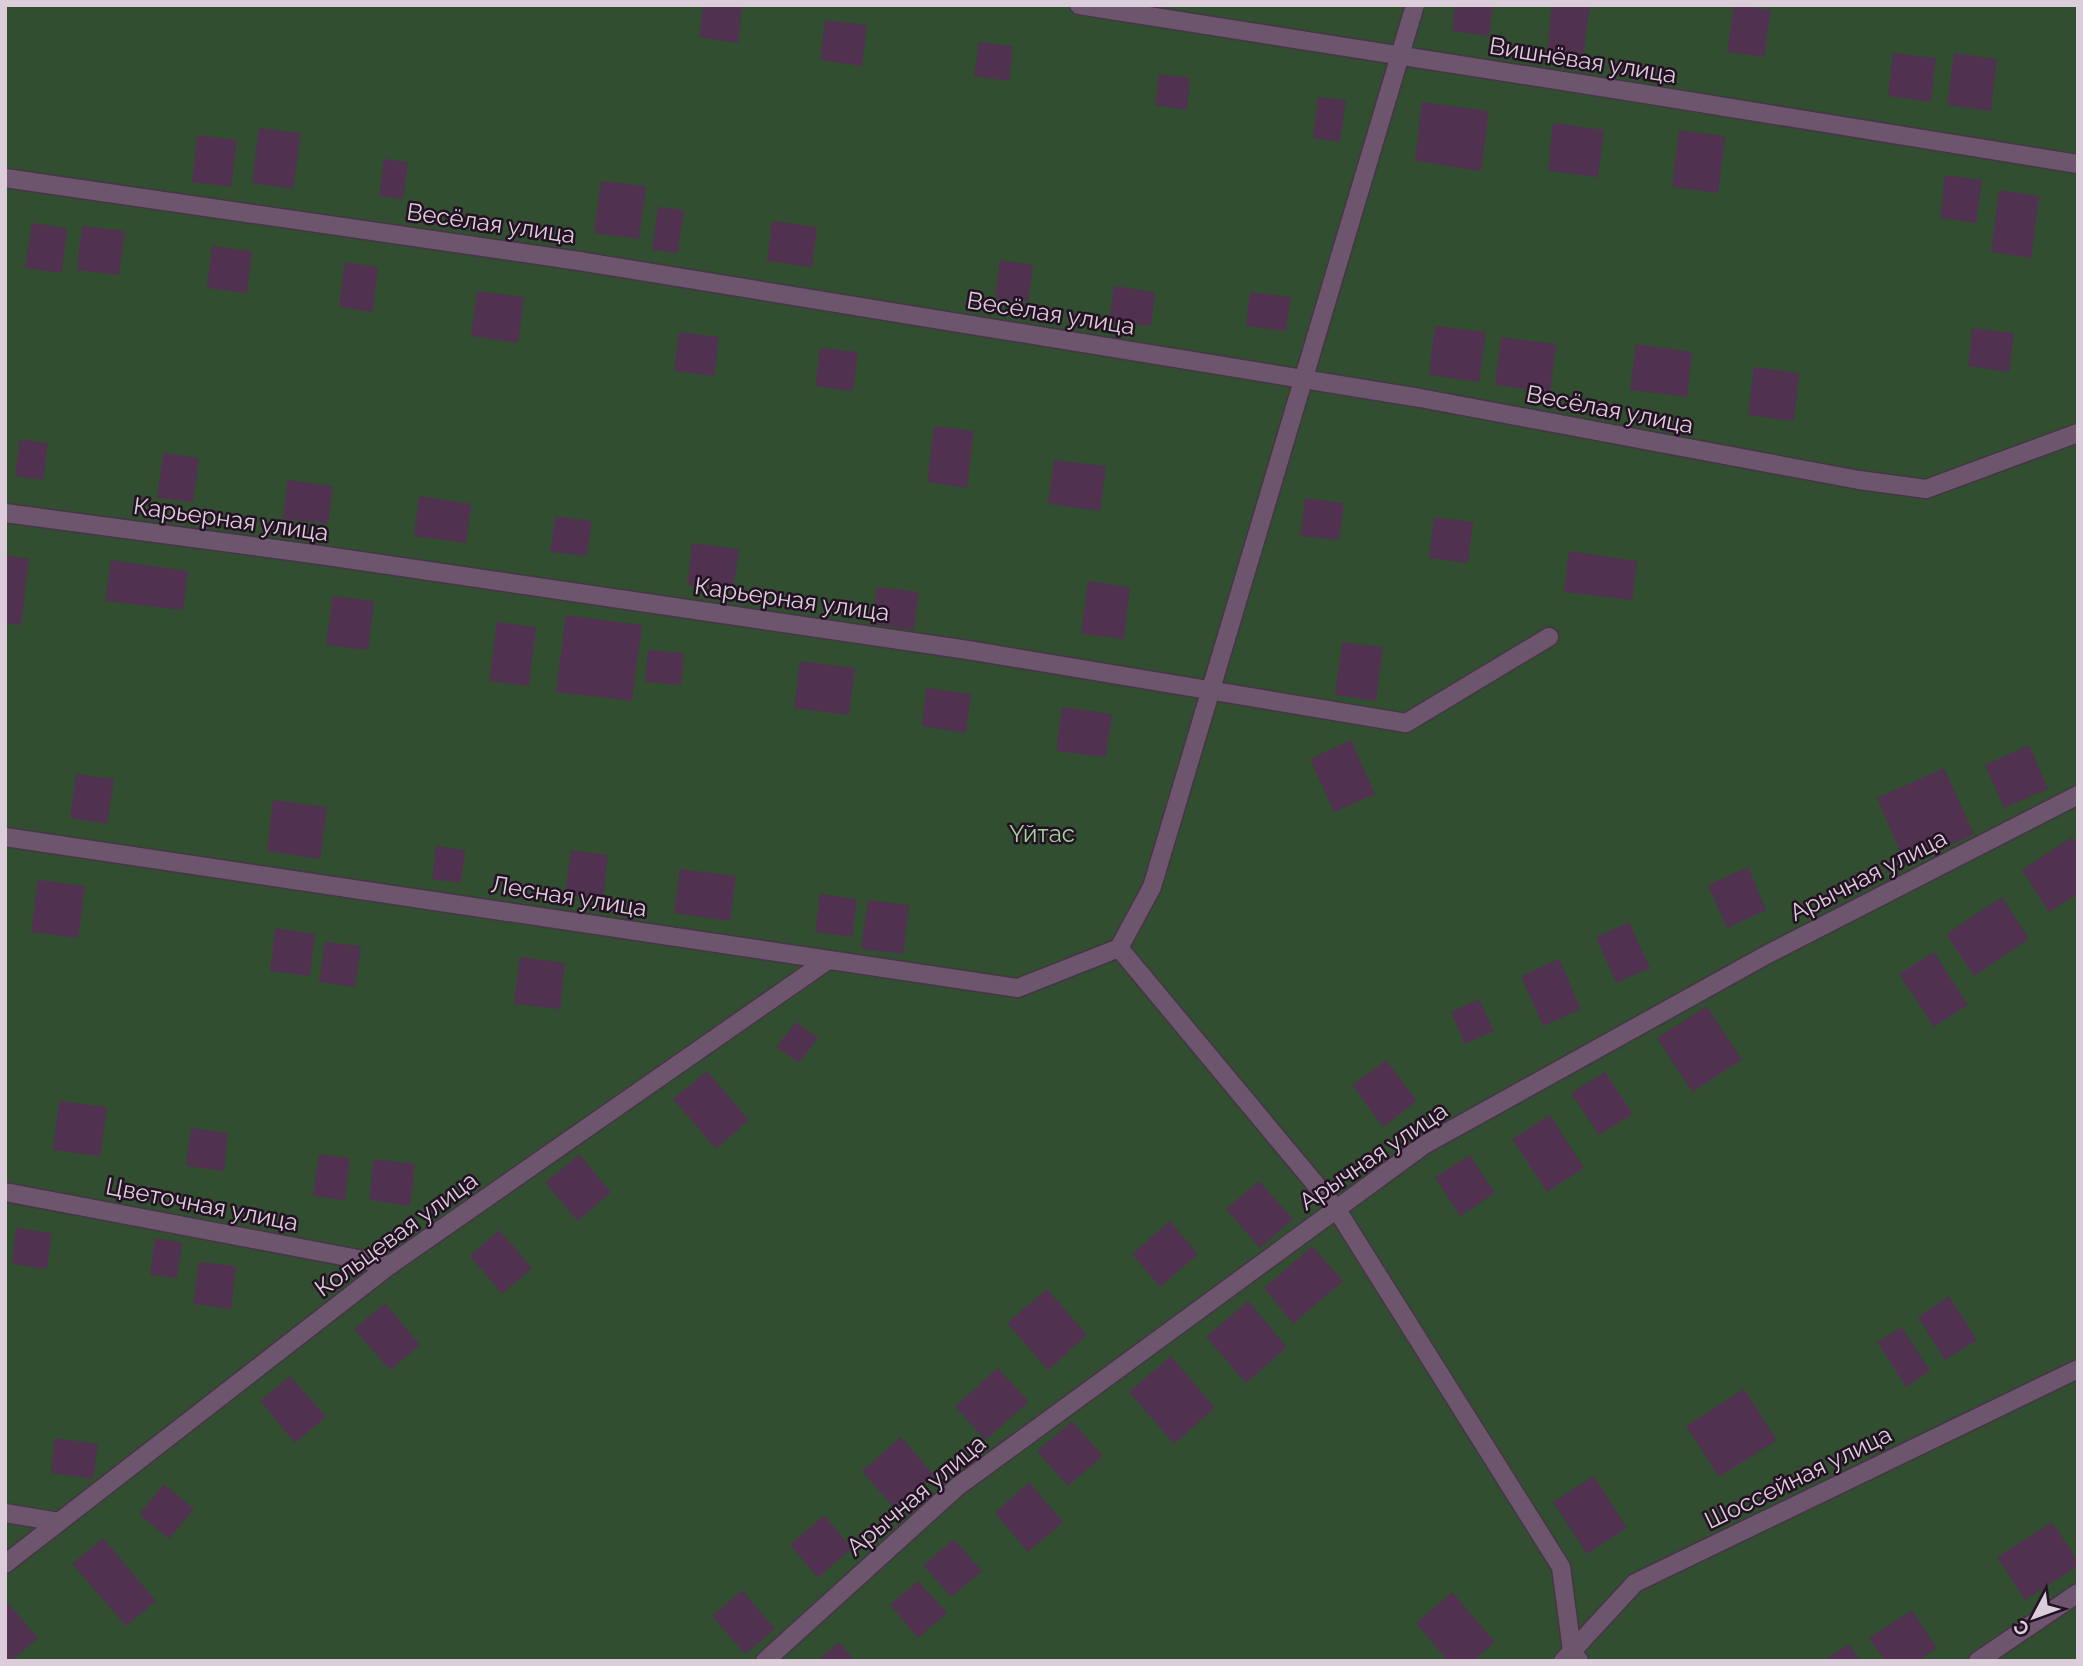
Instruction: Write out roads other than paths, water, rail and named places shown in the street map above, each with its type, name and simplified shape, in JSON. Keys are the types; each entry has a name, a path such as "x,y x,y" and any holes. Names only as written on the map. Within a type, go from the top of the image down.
{"street":[{"name":"Вишнёвая улица","path":"1079,5 2078,164"},
{"path":"1415,5 1152,887 1119,948 1337,1209 1561,1567 1572,1658"},
{"name":"Весёлая улица","path":"5,178 579,261 1434,400 1859,480 1926,489 2078,433"},
{"name":"Карьерная улица","path":"5,513 320,555 968,649 1406,723 1549,637"},
{"name":"Арычная улица","path":"765,1661 957,1487 1424,1145 1768,954 2078,795"},
{"name":"Лесная улица","path":"5,836 1017,988 1119,948"},
{"name":"Кольцевая улица","path":"5,1564 390,1265 828,960"},
{"name":"Цветочная улица","path":"5,1192 390,1265"},
{"name":"Шоссейная улица","path":"1572,1658 1635,1583 2078,1369"},
{"path":"5,1513 59,1522"},
{"path":"1978,1661 2078,1593"}],"park label":[{"name":"Үйтас","path":"1042,833"}]}
